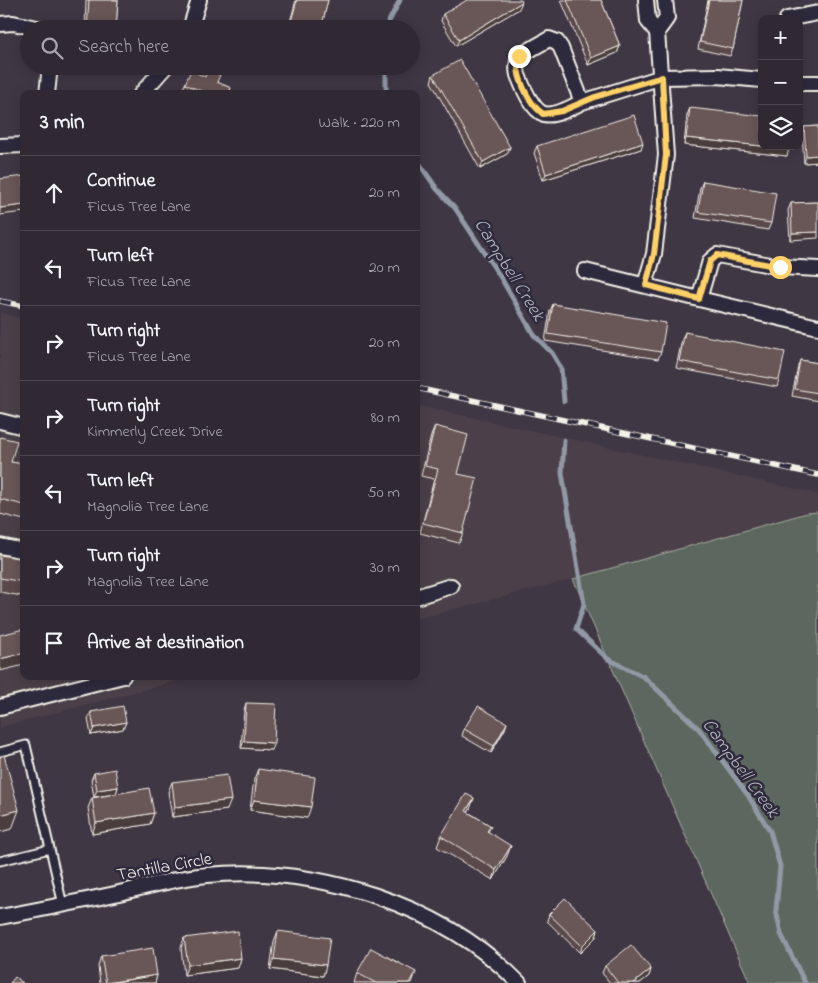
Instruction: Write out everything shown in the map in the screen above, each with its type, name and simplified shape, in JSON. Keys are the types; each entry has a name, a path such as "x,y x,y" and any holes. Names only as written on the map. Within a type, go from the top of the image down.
{"street":[{"path":"193,20 199,0"},
{"path":"646,0 648,21 658,32 666,155 654,254 646,285"},
{"path":"658,32 667,18 665,0"},
{"path":"803,16 818,13"},
{"path":"0,24 20,25"},
{"path":"582,102 557,42 549,39 519,56 517,65 518,76 536,109 543,114 549,115 582,102 662,77 717,76 758,80"},
{"path":"47,90 49,75"},
{"path":"145,90 158,75"},
{"path":"803,83 818,83"},
{"path":"0,146 20,144"},
{"path":"699,299 710,261 717,255 780,267 818,269"},
{"path":"585,271 818,327"},
{"path":"0,421 20,426"},
{"path":"0,546 20,550"},
{"path":"420,596 452,586"},
{"path":"0,707 107,680"},
{"name":"Tantilla Circle","path":"0,917 186,878 209,875 254,873 310,878 356,889 421,914 475,946 519,983"}],"lane":[{"path":"0,752 26,745 63,905"},
{"path":"0,861 50,849"}],"shaded area":[{"path":"0,313 20,318 20,680 181,680 0,727"},
{"path":"420,406 818,494 818,512 807,513 573,579 420,618"}],"green space":[{"path":"818,512 818,983 750,983 573,579 807,513"}],"building":[{"path":"89,0 118,0 117,20 88,20"},
{"path":"297,0 328,0 323,20 291,20"},
{"path":"467,0 521,0 522,2 459,40 443,14"},
{"path":"567,0 601,0 620,46 591,58"},
{"path":"709,0 743,0 733,49 700,42"},
{"path":"460,60 510,147 483,162 433,75"},
{"path":"189,75 205,77 206,75 220,75 217,82 231,88 230,90 199,90 185,84"},
{"path":"690,108 758,116 758,146 686,138"},
{"path":"634,115 643,143 546,174 537,146"},
{"path":"818,126 818,155 806,156 804,127"},
{"path":"20,176 20,206 0,208 0,179"},
{"path":"703,181 776,193 771,223 698,212"},
{"path":"818,202 818,232 792,233 791,203"},
{"path":"553,304 666,323 661,352 548,334"},
{"path":"685,332 785,352 779,380 679,361"},
{"path":"800,360 818,363 818,393 795,389"},
{"path":"435,426 468,435 458,474 477,478 463,533 423,523 438,469 425,466"},
{"path":"0,437 17,441 11,462 20,463 20,504 0,499"},
{"path":"0,555 20,558 20,581 0,578"},
{"path":"20,630 20,654 0,659 0,635"},
{"path":"246,703 276,704 274,743 244,741"},
{"path":"123,706 126,722 94,728 91,712"},
{"path":"478,706 507,723 494,746 464,729"},
{"path":"4,755 19,810 0,815 0,757"},
{"path":"115,769 118,787 97,790 94,773"},
{"path":"258,769 315,777 311,807 254,800"},
{"path":"227,775 231,800 175,807 172,782"},
{"path":"149,788 154,813 96,823 92,798"},
{"path":"466,794 474,798 466,811 491,826 487,831 511,846 496,870 441,836"},
{"path":"565,898 598,930 582,946 549,914"},
{"path":"238,931 241,958 188,965 184,938"},
{"path":"278,931 330,938 326,965 274,959"},
{"path":"631,945 651,969 634,983 618,983 605,966"},
{"path":"153,948 157,975 106,983 101,956"},
{"path":"371,948 416,972 410,983 376,983 357,973"},
{"path":"15,977 23,983 10,983"}],"waterway":[{"name":"Campbell Creek","path":"390,20 400,0"},
{"name":"Campbell Creek","path":"386,75 386,90"},
{"name":"Campbell Creek","path":"420,165 437,189 455,208 501,278 534,335 552,353 561,368 564,401"},
{"name":"Campbell Creek","path":"564,440 562,473 584,604 576,629 608,659 644,677 699,729 747,794 770,831 780,866 776,910 781,934 805,983"}],"railway":[{"path":"0,301 20,305"},
{"path":"420,389 818,475"}],"route":[{"path":"519,56 517,65 518,76 536,109 543,114 549,115 595,97 662,77 666,155 654,254 646,285 699,299 710,261 717,255 780,267"}]}
